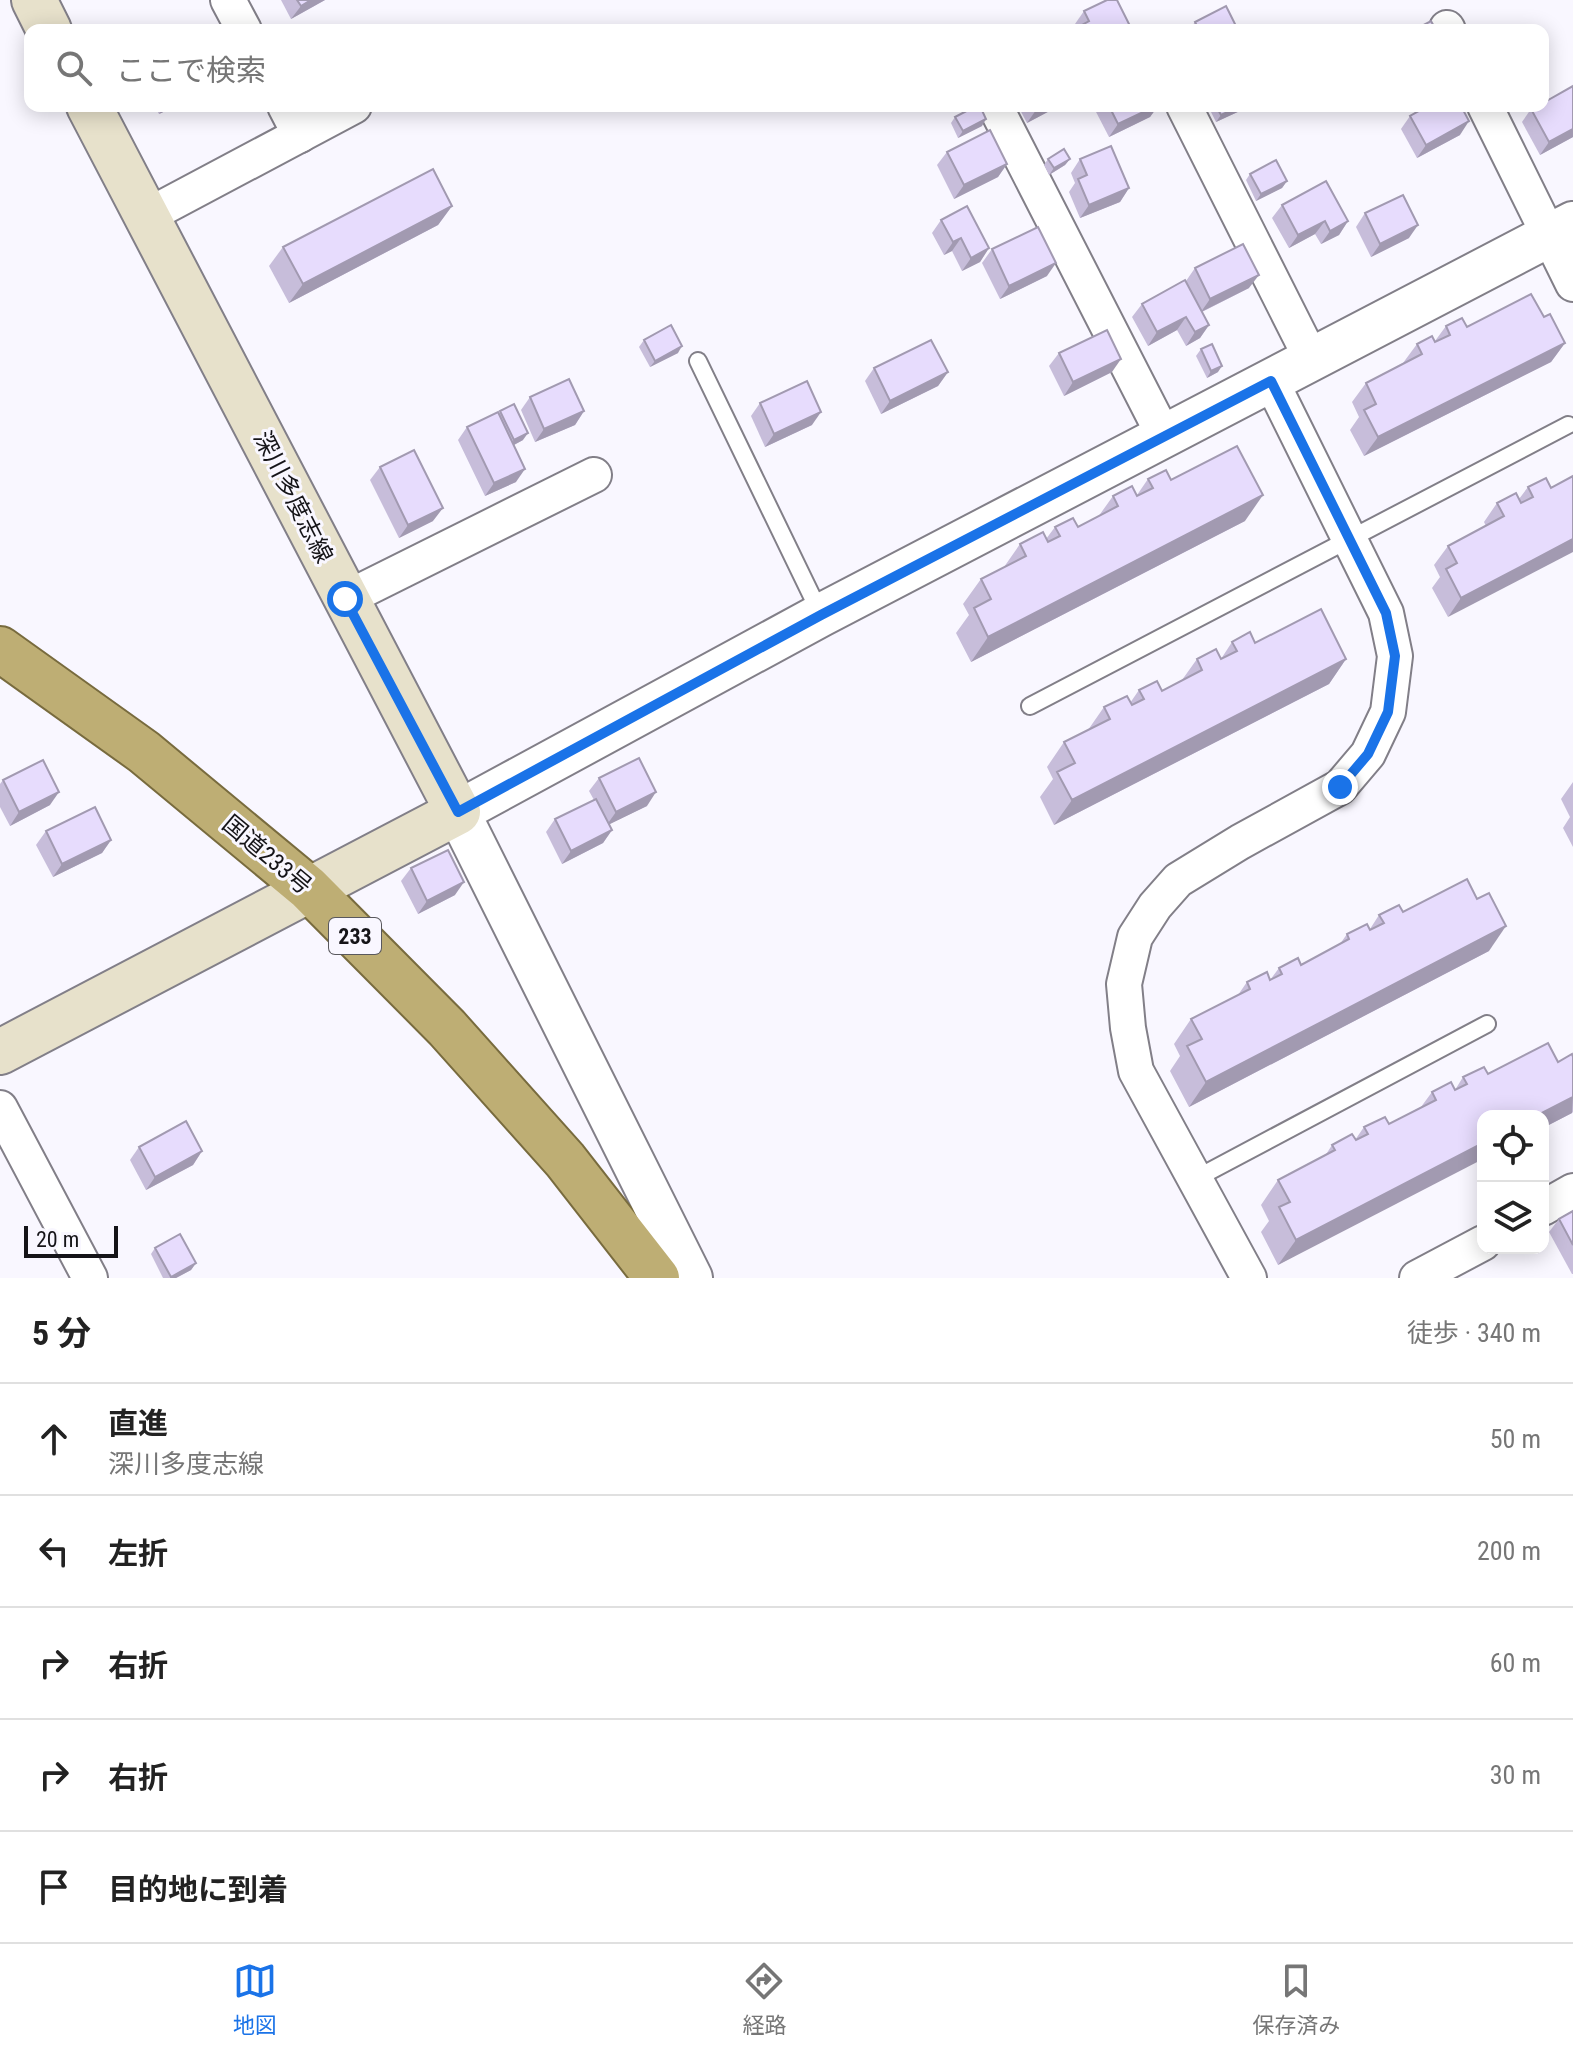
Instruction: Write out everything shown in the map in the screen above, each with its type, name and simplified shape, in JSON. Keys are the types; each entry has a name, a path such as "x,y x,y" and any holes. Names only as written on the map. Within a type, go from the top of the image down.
{"highway":[{"name":"国道233号","path":"0,649 144,752 308,888 447,1028 565,1160 657,1278"}],"main road":[{"path":"34,0 46,24"},
{"name":"深川多度志線","path":"92,112 458,812"},
{"path":"0,1052 458,812"}],"street":[{"path":"228,0 241,24"},
{"path":"147,216 292,120 327,112"},
{"path":"998,112 1164,436"},
{"path":"1187,112 1312,360"},
{"path":"1489,112 1561,230 1573,284"},
{"path":"691,1278 458,812 821,615 1561,230"},
{"path":"1249,1278 1136,1071 1124,984 1135,937 1155,906 1178,880 1340,787 1368,754 1388,712 1395,656 1386,613 1271,381"},
{"path":"345,599 594,475"},
{"path":"0,1108 90,1278"},
{"path":"1549,1205 1573,1191"},
{"path":"1417,1278 1469,1259"}],"lane":[{"path":"698,361 821,615"},
{"path":"1030,706 1568,425"},
{"path":"1195,1179 1487,1024"}],"building":[{"path":"297,0 311,0 301,6"},
{"path":"1107,0 1117,0 1129,24 1084,24 1089,21 1084,11"},
{"path":"1226,6 1235,24 1196,24"},
{"path":"1573,86 1573,129 1549,142 1533,112 1549,112 1549,100"},
{"path":"965,112 983,112 986,119 963,131 955,117"},
{"path":"1112,112 1143,112 1118,124"},
{"path":"1417,112 1464,112 1469,121 1426,145 1410,116"},
{"path":"990,130 1007,164 964,185 947,152"},
{"path":"1111,146 1129,188 1089,205 1078,179 1087,175 1080,159"},
{"path":"1064,149 1070,159 1054,168 1048,159"},
{"path":"1276,160 1287,181 1261,194 1250,174"},
{"path":"433,169 452,206 303,284 283,247"},
{"path":"1326,181 1348,221 1330,231 1325,221 1298,235 1282,205"},
{"path":"1403,195 1418,225 1380,244 1365,213"},
{"path":"967,206 989,248 971,258 961,238 953,242 941,220"},
{"path":"1038,227 1056,263 1009,286 992,249"},
{"path":"1243,244 1259,275 1210,299 1195,268"},
{"path":"1185,280 1209,325 1195,332 1186,317 1157,332 1142,304"},
{"path":"1531,294 1544,317 1550,314 1565,343 1378,437 1364,410 1376,404 1366,383 1422,354 1417,344 1432,336 1435,342 1450,335 1446,326 1462,318 1467,327"},
{"path":"671,325 682,346 655,361 644,340"},
{"path":"1107,330 1121,359 1073,382 1059,353"},
{"path":"931,340 948,372 890,401 874,368"},
{"path":"1212,344 1222,366 1211,371 1201,349"},
{"path":"569,379 584,411 544,429 530,397"},
{"path":"807,381 821,412 774,434 760,403"},
{"path":"514,404 528,433 514,440 500,411"},
{"path":"498,412 525,469 494,483 467,427"},
{"path":"1237,446 1263,495 988,637 974,608 991,599 981,579 1026,556 1020,544 1043,532 1048,542 1060,536 1055,527 1073,518 1078,527 1118,506 1113,496 1132,486 1137,496 1153,488 1148,479 1166,470 1171,480"},
{"path":"414,450 443,508 408,525 380,467"},
{"path":"1573,476 1573,539 1461,598 1446,569 1457,563 1448,546 1504,516 1497,503 1516,493 1521,503 1533,497 1528,487 1546,478 1551,488"},
{"path":"1321,609 1346,659 1072,800 1057,772 1075,763 1064,742 1110,719 1104,707 1127,696 1132,705 1144,699 1139,690 1157,681 1162,691 1202,670 1197,659 1216,649 1221,659 1237,651 1232,642 1250,632 1255,643"},
{"path":"639,758 656,792 616,812 599,778"},
{"path":"43,760 59,792 19,812 3,780"},
{"path":"596,799 612,830 571,851 555,819"},
{"path":"95,807 111,840 62,864 46,831"},
{"path":"448,850 464,882 427,901 411,868"},
{"path":"1467,879 1477,899 1489,893 1506,926 1206,1082 1187,1046 1202,1039 1191,1019 1250,989 1247,982 1267,972 1270,980 1282,974 1279,968 1298,958 1301,965 1349,939 1347,934 1367,924 1370,930 1384,923 1379,915 1399,905 1403,912"},
{"path":"1548,1043 1558,1062 1572,1054 1573,1097 1548,1110 1477,1110 1477,1146 1296,1240 1279,1207 1290,1202 1278,1180 1335,1150 1332,1145 1352,1134 1356,1140 1368,1134 1364,1127 1385,1117 1389,1124 1436,1100 1432,1092 1451,1082 1455,1090 1467,1084 1463,1077 1484,1067 1488,1074"},
{"path":"186,1121 202,1151 155,1177 139,1147"},
{"path":"1573,1211 1573,1245 1559,1219"},
{"path":"180,1234 196,1263 171,1277 155,1248"}],"route":[{"path":"345,599 458,812 821,615 1271,381 1386,613 1395,656 1388,712 1368,754 1340,787"}]}
